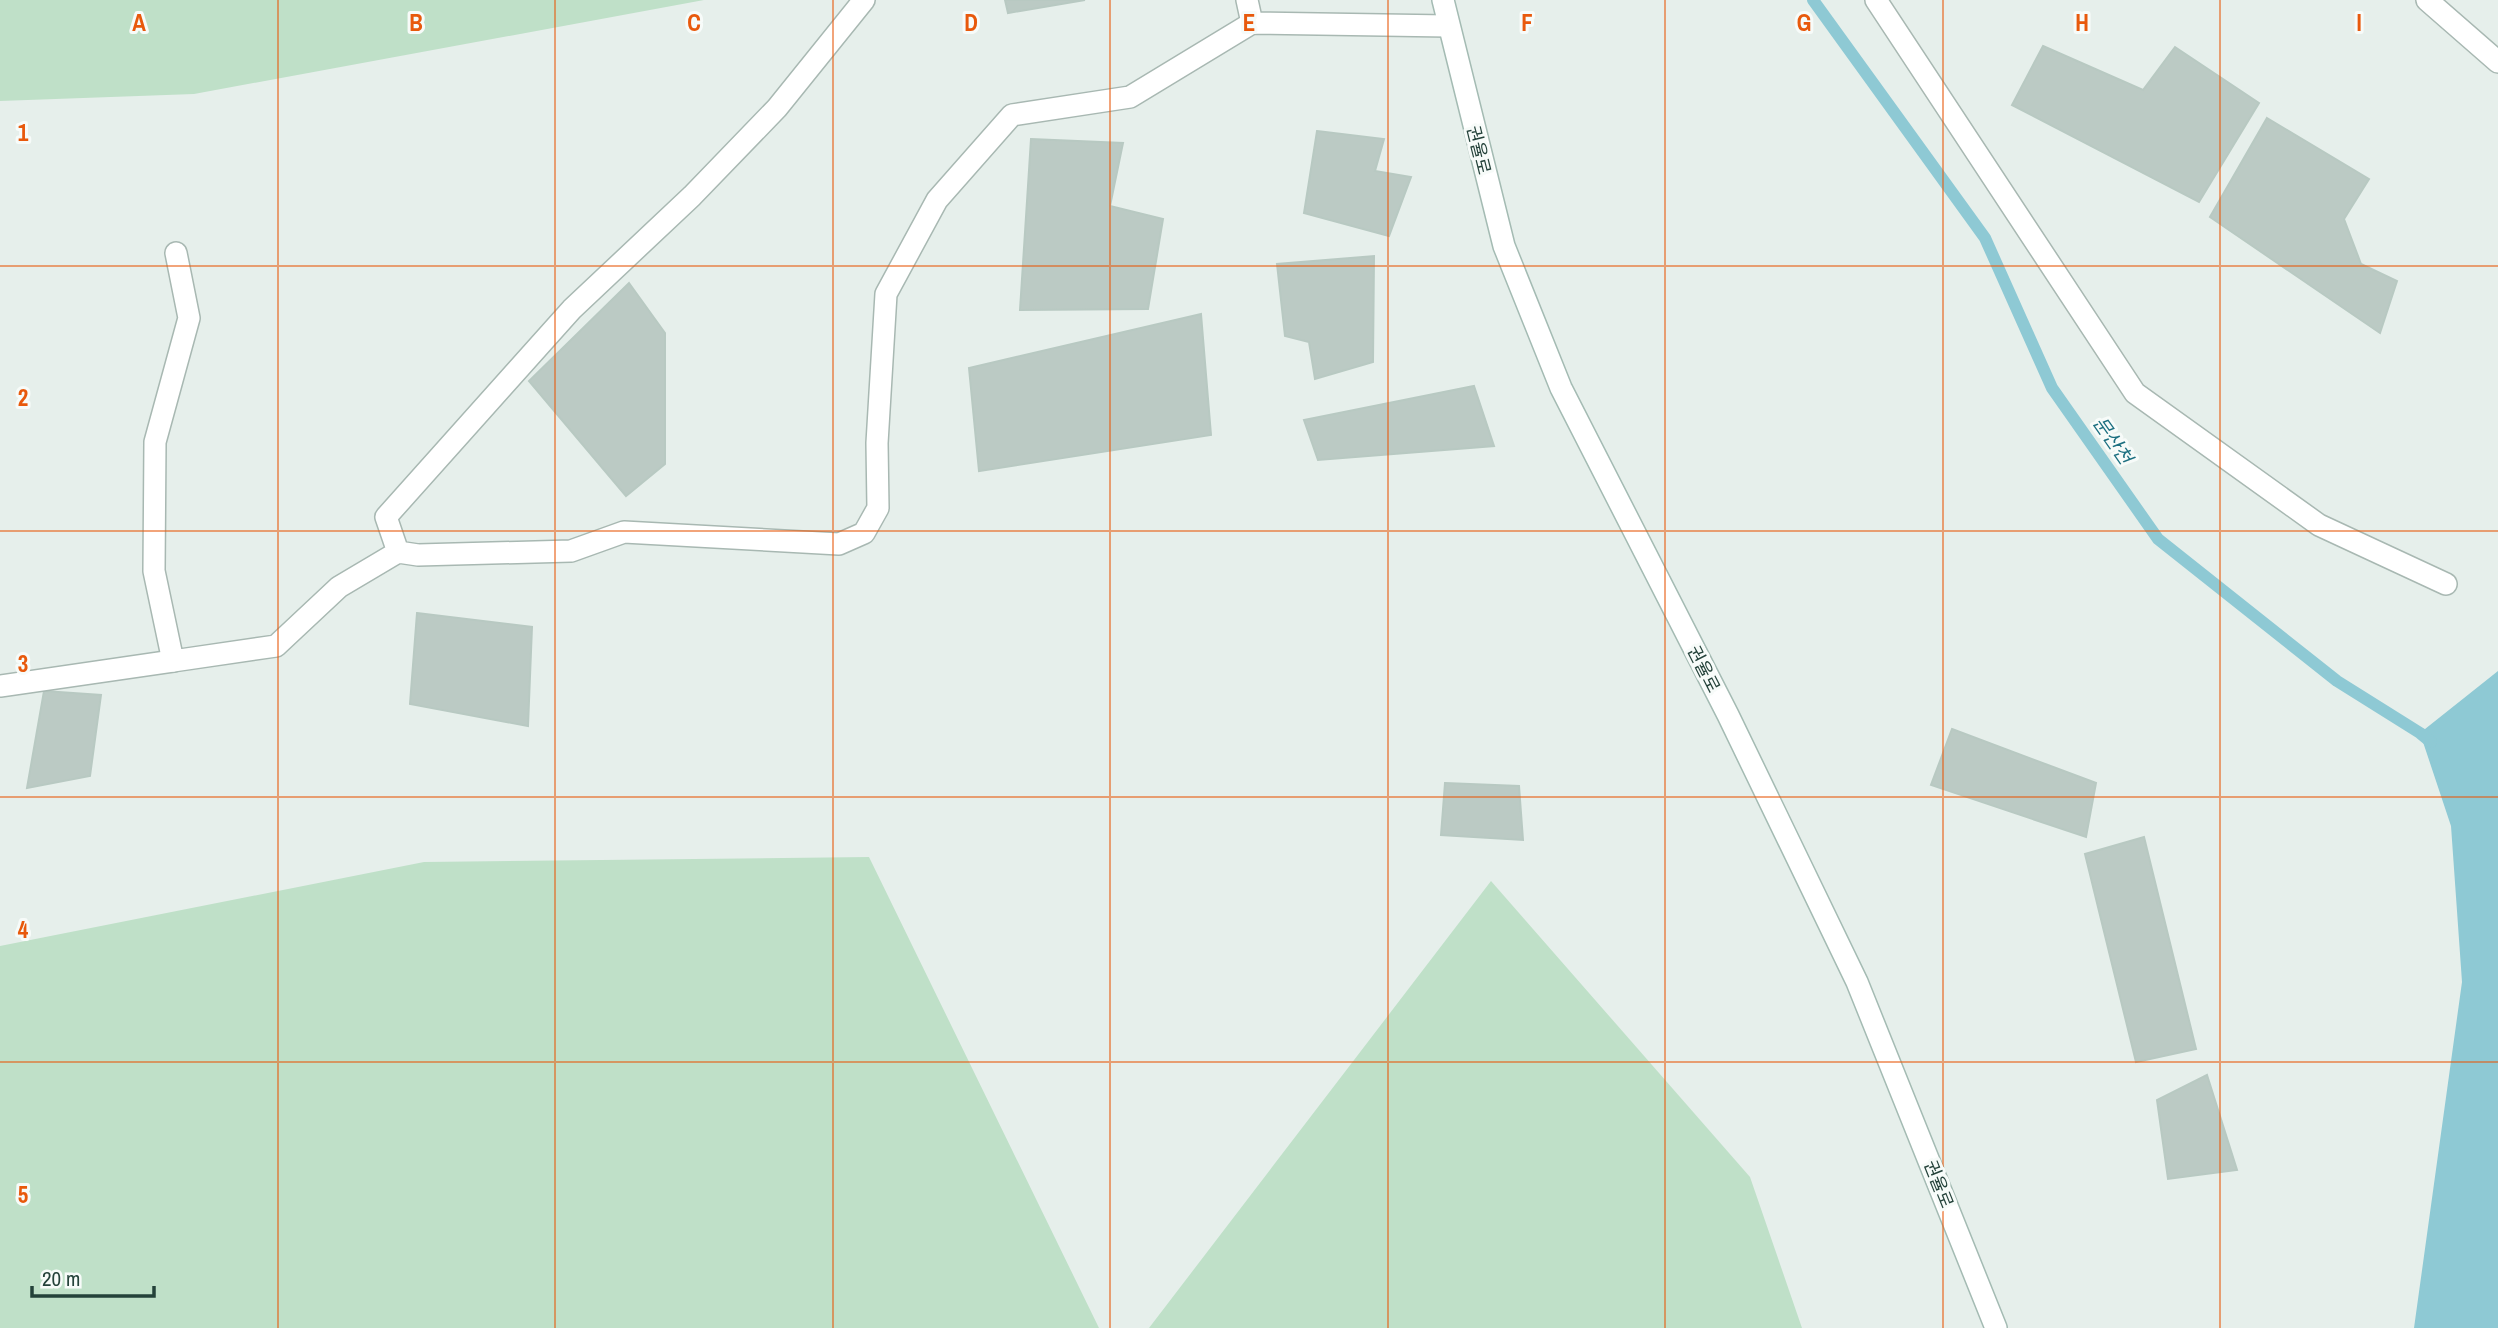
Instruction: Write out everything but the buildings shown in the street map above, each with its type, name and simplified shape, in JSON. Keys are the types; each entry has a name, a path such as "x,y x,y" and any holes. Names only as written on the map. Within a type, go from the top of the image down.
{"street":[{"path":"398,552 386,517 572,309 692,197 777,108 864,0"},
{"path":"1247,0 1252,23"},
{"name":"권율로","path":"1443,0 1504,246 1561,388 1728,715 1857,982 1996,1328"},
{"path":"1877,0 2135,393 2319,525 2446,584"},
{"path":"2427,0 2498,62"},
{"path":"0,686 276,646 339,587 398,552 418,555 571,551 624,532 839,544 864,533 878,508 877,443 886,294 937,200 1012,115 1130,97 1252,23 1448,26"},
{"path":"173,661 154,572 154,533 155,442 189,318 176,253"}],"green space":[{"path":"0,0 704,0 194,94 0,101"},
{"path":"869,857 1099,1328 0,1328 0,946 424,862"},
{"path":"1491,881 1750,1177 1802,1328 1149,1328"}],"water":[{"path":"2498,671 2498,1328 2414,1328 2462,982 2451,826 2420,733"}],"waterway":[{"name":"문산천","path":"1813,0 1985,238 2052,388 2158,539 2337,681 2431,742"}]}
